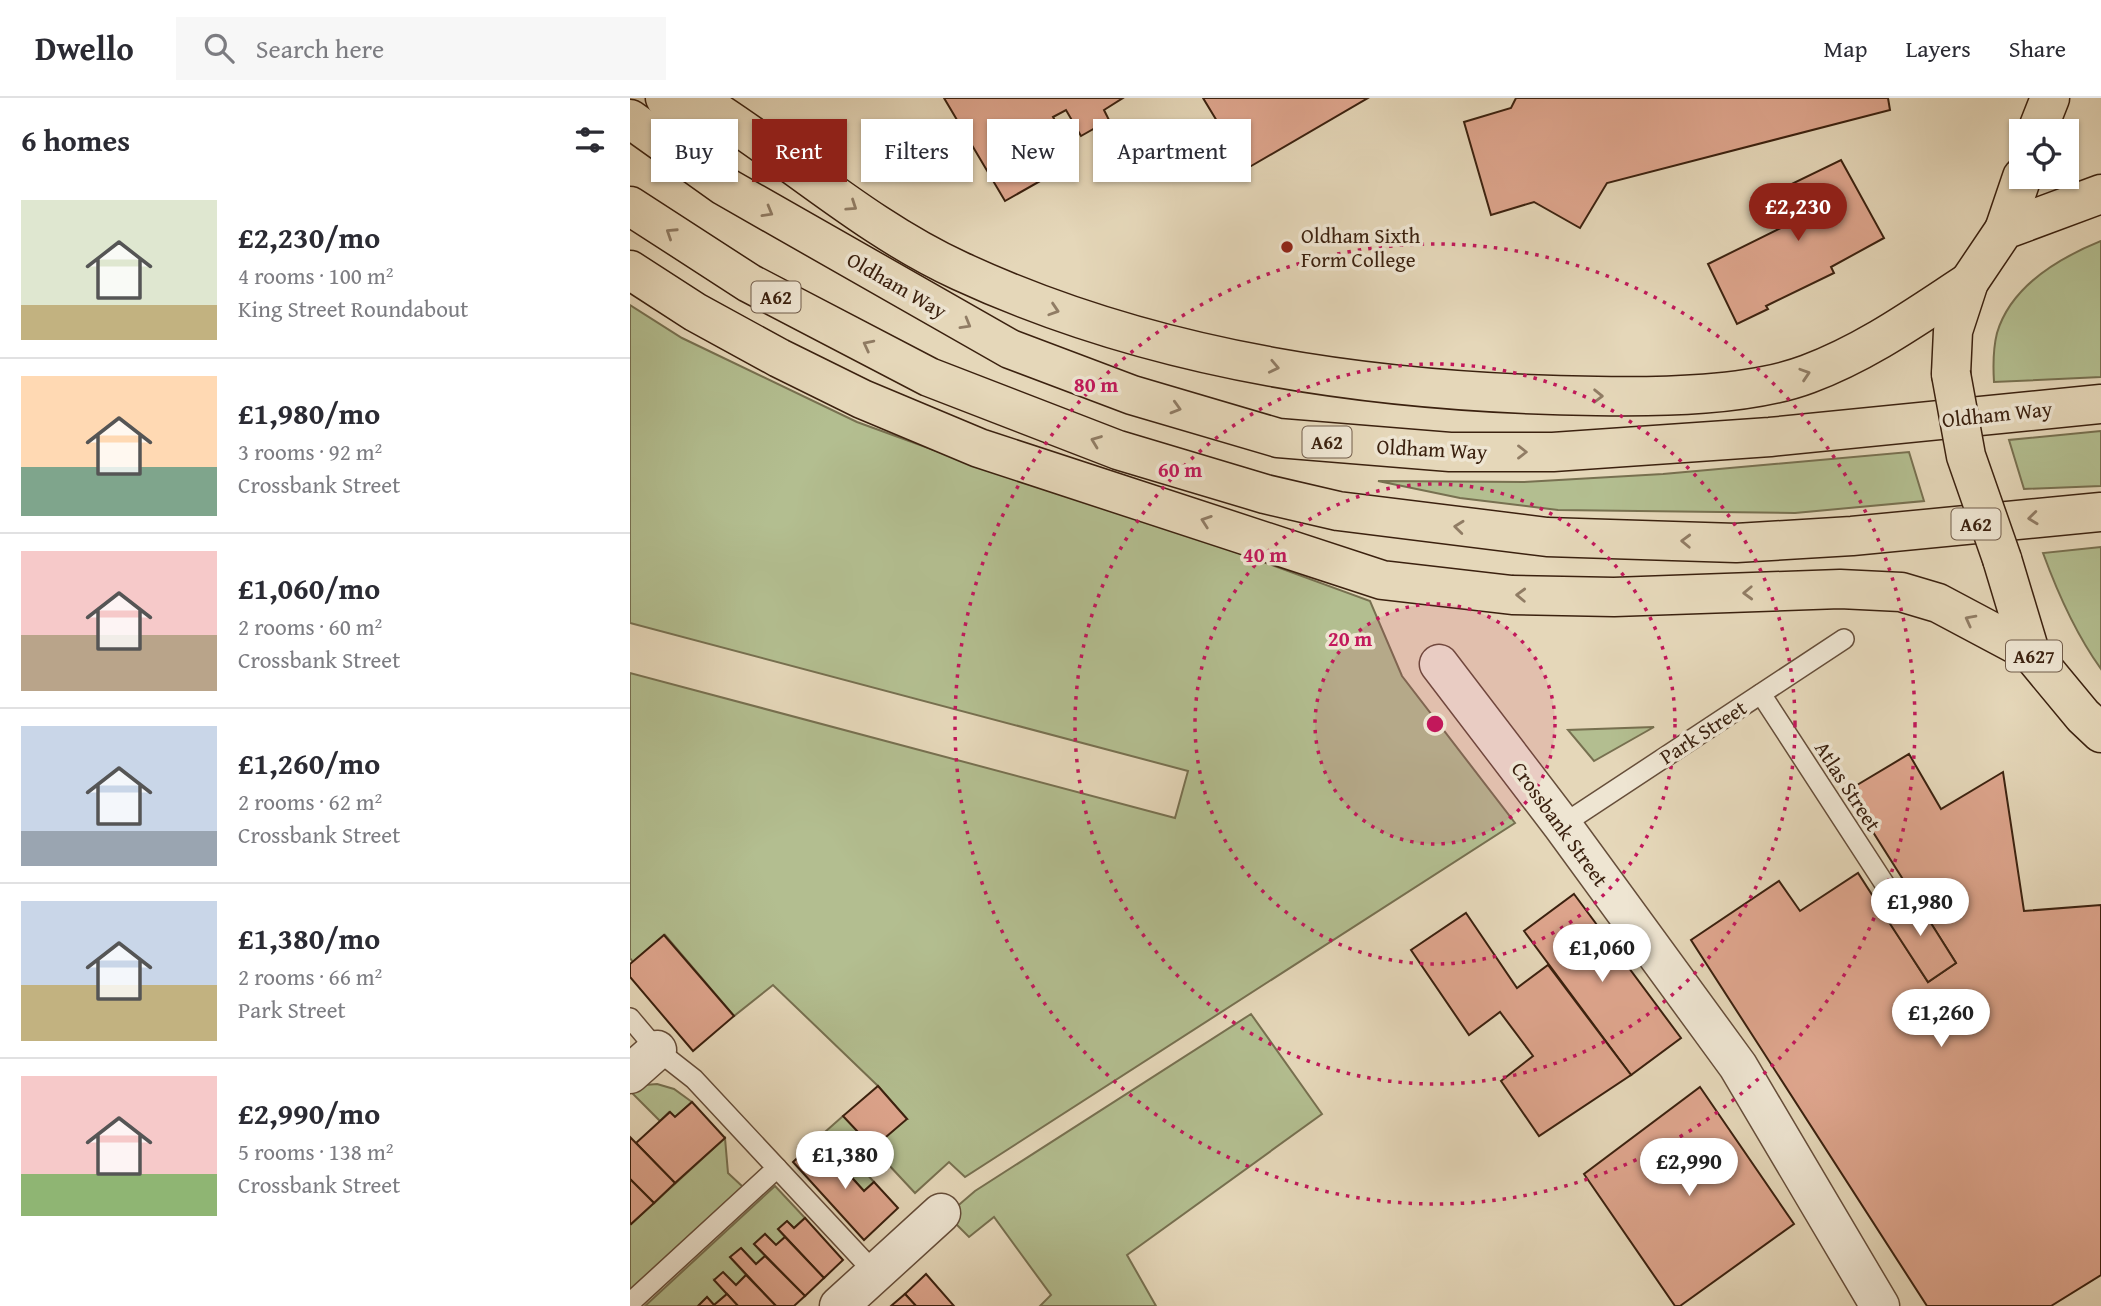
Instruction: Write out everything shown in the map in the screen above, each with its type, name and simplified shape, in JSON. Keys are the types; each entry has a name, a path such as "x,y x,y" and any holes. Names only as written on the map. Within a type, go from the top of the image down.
{"main road":[{"path":"666,98 724,186"},
{"path":"695,98 884,228 957,270 1047,308 1178,348 1298,372 1404,387 1523,395 1633,396 1739,390 1807,375 1881,341 1969,282"},
{"path":"2042,119 2050,98"},
{"name":"Oldham Way","path":"630,119 724,186 1010,349 1132,395 1278,438 1450,452 1553,452 1770,437 2101,404"},
{"path":"2004,230 2018,189"},
{"path":"2004,230 2101,194"},
{"name":"A62","path":"630,206 749,283 929,377 1118,450 1265,494 1338,511 1547,537 1736,543 1852,536 2101,512"},
{"name":"A627","path":"2004,230 1969,282 1952,331 1951,374 1958,422 1966,456 2030,652 2083,716 2101,733"},
{"name":"A62","path":"630,270 695,312 779,358 862,399 978,448 1382,580 1524,595 1614,597 1840,589 1901,592 1938,603 2030,652"}],"street":[{"name":"Crossbank Street","path":"1439,664 1562,825 1738,1066 1880,1306"},
{"path":"839,1306 941,1213"}],"lane":[{"name":"Park Street","path":"1562,825 1844,639"},
{"name":"Atlas Street","path":"1762,694 1897,903"},
{"path":"630,1018 643,1062 694,1079 875,1273"},
{"path":"630,1303 777,1168"}],"green space":[{"path":"2101,241 2101,377 1994,382 1997,333 2013,301 2053,265"},
{"path":"630,305 682,338 857,422 986,469 1222,547 1370,601 1402,676 1515,823 965,1177 949,1162 915,1193 873,1148 857,1163 874,1182 864,1191 817,1139 843,1116 907,1119 878,1086 773,985 734,1016 665,935 633,962 630,958 630,673 1175,818 1188,771 630,623"},
{"path":"2101,431 2101,486 2024,489 2009,440"},
{"path":"1909,452 1924,501 1795,513 1558,510 1460,498 1378,481 1524,482 1663,474"},
{"path":"2101,547 2101,669 2068,613 2043,553"},
{"path":"1654,727 1594,761 1568,730"},
{"path":"1251,1014 1322,1114 1127,1255 1156,1306 1040,1306 1051,1295 994,1217 969,1237 947,1215 975,1191"},
{"path":"657,1084 674,1089 692,1102 675,1117 669,1112 660,1121 632,1093 645,1085"},
{"path":"725,1138 728,1173 743,1187 630,1293 630,1225"},
{"path":"775,1186 805,1218 794,1228 787,1221 778,1229 785,1237 776,1245 765,1234 754,1244 765,1256 756,1264 741,1248 730,1257 746,1275 736,1285 715,1280 727,1294 714,1305 707,1297 698,1306 645,1306"}],"building":[{"path":"944,98 1123,98 1104,110 1108,119 1093,119 1093,129 1081,136 1079,119 1071,119 1066,110 1053,117 1054,119 987,119 987,171 973,147 973,119 956,119"},
{"path":"1203,98 1368,98 1251,166 1251,119 1216,119"},
{"path":"1516,98 1888,98 1890,110 1607,183 1580,228 1534,202 1491,215 1464,122 1511,108"},
{"path":"1841,160 1884,238 1831,267 1834,273 1766,306 1768,309 1737,324 1708,264 1789,224 1773,193"},
{"path":"994,182 1038,182 1005,201"},
{"path":"1909,754 1941,809 2003,772 2024,911 2101,905 2101,1275 2051,1306 1927,1306 1691,940 1779,881 1800,911 1858,873 1928,982 1956,963 1847,791"},
{"path":"1912,893 1956,963 1928,982 1883,913"},
{"path":"1574,894 1681,1038 1631,1075 1524,931"},
{"path":"1466,913 1517,988 1548,965 1631,1075 1539,1136 1501,1081 1533,1056 1500,1012 1469,1035 1411,950"},
{"path":"664,935 734,1016 693,1051 630,977 630,964"},
{"path":"878,1086 907,1119 873,1148 843,1116"},
{"path":"1700,1087 1794,1224 1680,1306 1675,1306 1584,1174"},
{"path":"692,1102 725,1138 675,1183 636,1143 670,1112 675,1117"},
{"path":"630,1137 675,1183 654,1203 630,1179"},
{"path":"817,1139 864,1191 874,1182 898,1208 864,1240 793,1162"},
{"path":"630,1179 654,1203 631,1224 630,1223"},
{"path":"805,1218 843,1260 824,1278 778,1229 787,1221 794,1228"},
{"path":"765,1234 776,1245 785,1237 824,1278 805,1296 754,1244"},
{"path":"741,1248 756,1264 765,1256 805,1296 794,1306 776,1306 730,1257"},
{"path":"723,1272 736,1285 746,1275 776,1306 738,1306 714,1280"},
{"path":"926,1274 954,1306 916,1306 905,1294"},
{"path":"727,1294 738,1306 698,1306 707,1297 714,1305"},
{"path":"905,1294 916,1306 891,1306"}],"place":[{"name":"Oldham Sixth Form College","path":"1287,247"}]}
